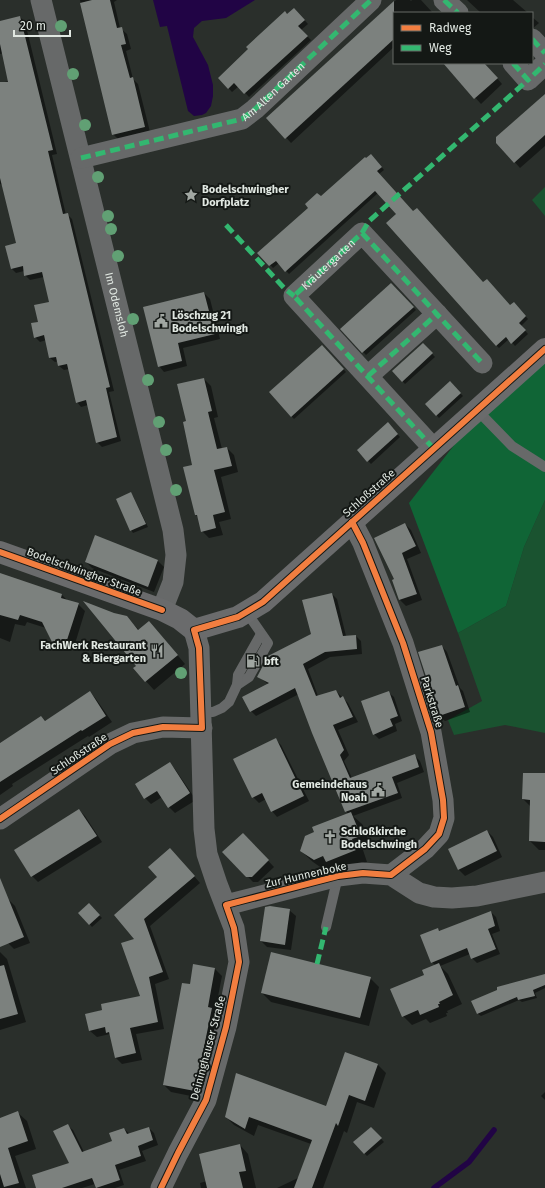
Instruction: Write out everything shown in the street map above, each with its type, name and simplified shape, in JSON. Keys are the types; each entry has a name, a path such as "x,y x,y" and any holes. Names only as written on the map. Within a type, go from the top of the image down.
{"street":[{"name":"Im Odemsloh","path":"42,0 173,530 176,555 172,582 162,610"},
{"name":"Am Alten Garten","path":"81,158 242,119 255,109 371,0"},
{"path":"444,0 457,12"},
{"path":"533,40 545,53"},
{"path":"513,64 528,80 545,64"},
{"name":"Kräutergarten","path":"434,449 294,296 362,233 482,363"},
{"path":"368,376 436,314"},
{"name":"Schloßstraße","path":"194,630 238,617 247,613 263,602 545,349"},
{"name":"Parkstraße","path":"352,522 363,543 403,643 431,732 443,800 444,818 439,834 425,849 391,875"},
{"name":"Bodelschwingher Straße","path":"0,552 162,610 180,619 194,630"},
{"name":"Deininghauser Straße","path":"161,1188 206,1100 226,1027 239,962 234,928 226,905 216,884 207,854 204,829 199,648 194,630"},
{"name":"Schloßstraße","path":"0,819 110,744 133,733 201,720"},
{"name":"Zur Hunnenboke","path":"226,905 338,876 364,873 391,875 419,893 434,898 477,896 545,882"}],"lane":[{"path":"477,410 512,446 545,467"},
{"path":"201,720 222,708 229,702 238,684 249,677 268,643 247,613"},
{"path":"326,927 338,876"}],"green space":[{"path":"545,187 545,216 532,200"},
{"path":"545,349 545,500 524,547 506,606 458,633 409,503 455,444"},
{"path":"545,500 545,733 505,725 454,735 448,720 482,701 458,633 506,606 524,547"}],"shaded area":[{"path":"153,0 255,0 226,18 202,21 194,28 193,37 208,65 213,85 211,106 206,113 202,115 194,116 188,111 167,26 160,27"}],"building":[{"path":"92,0 110,0 117,28 122,27 126,44 121,45 130,78 133,77 145,127 112,135 80,3"},
{"path":"394,1 393,40 285,139 266,118"},
{"path":"294,8 305,20 298,26 308,36 244,94 234,83 228,89 218,78 248,49 246,47 285,11 287,14"},
{"path":"20,16 53,150 48,151 63,214 68,213 110,387 106,388 117,437 96,443 86,400 76,403 67,364 58,366 56,357 49,358 44,335 34,338 31,323 38,322 34,305 49,302 42,272 24,276 23,266 11,269 5,246 16,243 0,178 0,82 8,82 0,44 0,21"},
{"path":"444,64 485,64 498,78 474,99"},
{"path":"545,94 545,135 514,163 496,143 496,137"},
{"path":"371,154 382,167 377,171 413,211 417,208 483,282 487,279 510,305 514,302 526,316 519,323 526,330 511,344 506,337 496,346 386,223 396,214 375,191 285,272 276,261 269,266 257,253 308,208 305,204 317,193 321,196 365,157 366,158"},
{"path":"391,283 414,307 362,353 340,329"},
{"path":"204,292 215,334 178,343 182,361 158,367 143,307"},
{"path":"423,343 433,353 402,382 392,371"},
{"path":"322,345 344,369 291,417 269,392"},
{"path":"204,378 212,411 208,412 217,449 227,447 232,466 214,470 225,512 213,515 216,528 201,532 197,515 195,515 183,467 192,465 183,422 186,421 177,384"},
{"path":"450,381 461,393 436,416 425,404"},
{"path":"388,422 398,434 367,462 357,450"},
{"path":"131,492 146,524 130,531 116,499"},
{"path":"405,523 416,546 402,553 417,594 399,600 392,580 394,579 374,538"},
{"path":"95,535 158,560 148,587 85,562"},
{"path":"0,573 62,594 61,598 79,603 67,640 52,642 42,622 20,615 18,620 0,615"},
{"path":"332,593 343,636 356,635 357,649 325,652 303,664 316,696 336,690 340,698 343,696 353,717 333,725 344,750 340,755 350,778 415,754 419,767 392,777 398,793 345,812 295,688 250,712 242,697 269,683 257,677 268,656 311,634 302,600"},
{"path":"83,601 114,613 127,616 138,630 149,621 178,655 145,682 133,668 136,666"},
{"path":"442,645 465,707 439,716 418,652"},
{"path":"90,691 106,716 82,731 81,730 0,782 0,743 41,716 45,721"},
{"path":"389,691 398,716 390,719 393,726 373,735 361,701"},
{"path":"276,738 304,796 271,812 262,793 252,798 233,759"},
{"path":"170,762 190,793 168,808 157,791 144,799 135,784"},
{"path":"523,773 545,773 545,842 529,841 530,800 522,799"},
{"path":"79,809 97,836 31,877 14,850"},
{"name":"Schloßkirche Bodelschwingh","path":"351,812 361,836 352,839 356,850 326,862 323,856 314,860 300,851 305,836 314,832 312,827"},
{"path":"487,830 497,851 458,870 448,849"},
{"path":"243,833 269,860 252,877 246,877 222,852"},
{"path":"170,848 195,876 144,919 163,972 149,977 158,1022 130,1028 136,1053 115,1058 109,1032 106,1033 105,1027 89,1031 85,1014 102,1010 101,1004 140,996 121,943 134,939 114,915 157,877 148,867"},
{"path":"0,878 24,937 0,947"},
{"path":"89,903 100,915 89,925 78,913"},
{"path":"270,906 290,909 285,945 260,941 265,907"},
{"path":"491,911 495,926 488,929 496,949 471,959 467,948 431,963 420,935 438,928 439,931"},
{"path":"271,952 371,977 360,1018 261,993"},
{"path":"439,963 453,995 439,1002 439,1007 420,1015 418,1010 402,1017 390,989 424,975 422,970"},
{"path":"193,964 215,968 208,1007 212,1008 195,1091 163,1085 182,983 190,984"},
{"path":"4,965 18,1014 0,1019 0,966"},
{"path":"545,974 545,985 533,990 535,996 518,1000 517,997 477,1014 471,1001 497,990 497,987"},
{"path":"345,1052 378,1064 365,1101 349,1095 338,1126 336,1123 312,1188 294,1188 312,1140 249,1117 245,1129 225,1117 236,1073 326,1106"},
{"path":"18,1111 28,1141 8,1148 19,1183 4,1187 0,1174 0,1118"},
{"path":"68,1124 82,1152 112,1141 109,1133 124,1128 127,1134 149,1127 153,1140 138,1146 141,1156 115,1165 120,1180 96,1188 92,1178 62,1188 36,1188 32,1175 69,1163 53,1131"},
{"path":"371,1127 382,1138 364,1154 353,1142"},
{"path":"240,1144 246,1171 239,1172 243,1188 207,1188 199,1154"}],"waterway":[{"path":"434,1188 469,1162 494,1130"}],"marked path":[{"path":"81,158 242,119 255,109 371,0"},
{"path":"444,0 457,12"},
{"path":"533,40 545,53"},
{"path":"514,64 528,80 545,64"},
{"path":"362,233 369,221 528,80"},
{"path":"226,225 285,289 294,296"},
{"path":"434,449 294,296 362,233 482,363"},
{"path":"368,376 437,314"},
{"path":"317,964 326,927"}],"cycle path":[{"path":"0,819 110,744 133,733 163,727 202,728 199,648 194,630 238,617 263,602 545,349"},
{"path":"161,1188 206,1100 226,1027 239,962 234,928 226,905 338,876 363,873 391,875 425,849 439,834 444,818 443,800 431,732 403,643 363,543 352,522"},
{"path":"0,552 162,610"}],"place":[{"name":"Bodelschwingher Dorfplatz","path":"191,195"},
{"name":"Löschzug 21 Bodelschwingh","path":"161,321"},
{"name":"FachWerk Restaurant & Biergarten","path":"157,651"},
{"name":"bft","path":"253,661"},
{"name":"Gemeindehaus Noah","path":"378,790"},
{"name":"Schloßkirche Bodelschwingh","path":"330,837"}]}
